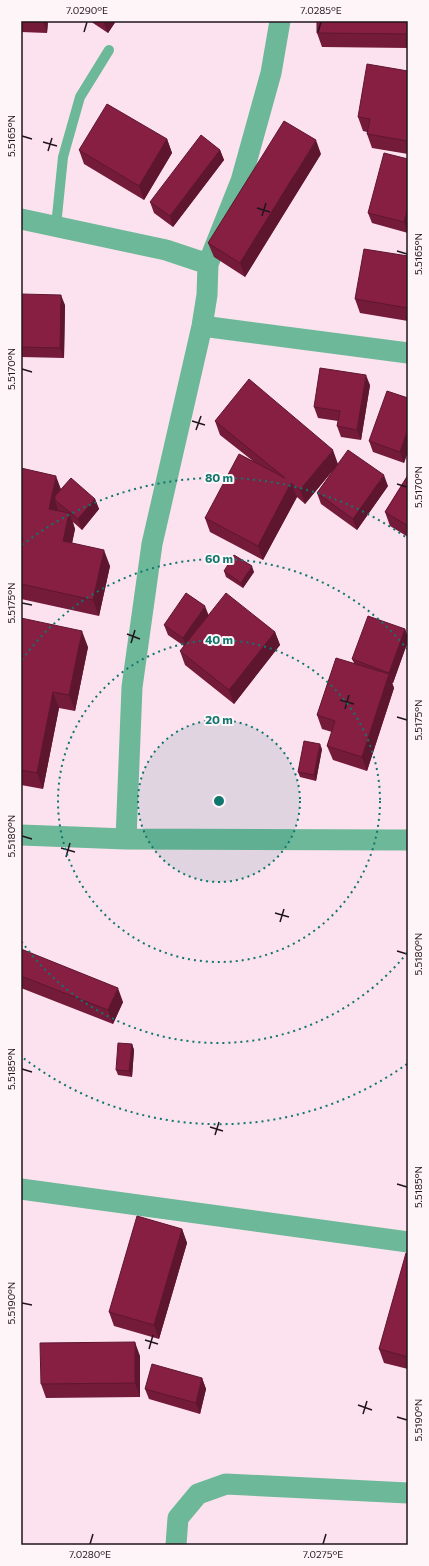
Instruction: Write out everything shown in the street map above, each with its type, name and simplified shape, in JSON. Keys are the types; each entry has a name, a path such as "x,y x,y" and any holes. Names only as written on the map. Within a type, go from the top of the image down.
{"street":[{"path":"126,839 132,687 152,544 202,326 207,295 208,264 241,181 271,73 280,21"},
{"path":"21,219 166,250 208,264"},
{"path":"202,326 408,353"},
{"path":"21,835 126,839 408,840"},
{"path":"21,1189 408,1242"},
{"path":"176,1545 178,1518 198,1494 226,1484 408,1493"}],"lane":[{"path":"56,226 63,157 80,97 109,50"}],"building":[{"path":"317,21 408,21 408,34 317,33"},
{"path":"367,64 408,71 408,141 367,134 370,119 358,117"},
{"path":"107,104 167,139 139,186 79,150"},
{"path":"284,121 316,140 240,263 208,243"},
{"path":"201,135 220,150 170,216 150,202"},
{"path":"384,153 408,159 408,207 404,222 368,213"},
{"path":"364,249 408,256 408,308 355,299"},
{"path":"21,294 61,295 60,348 21,347"},
{"path":"320,368 366,375 357,430 337,426 340,411 314,407"},
{"path":"249,379 333,450 300,490 291,483 258,546 205,518 239,454 285,478 215,421"},
{"path":"387,391 408,398 408,429 400,452 369,441"},
{"path":"348,450 384,475 353,519 317,493"},
{"path":"21,468 56,476 49,509 69,513 63,541 104,550 93,600 21,584 21,545 23,538 21,537"},
{"path":"408,475 408,526 385,512"},
{"path":"71,478 95,499 78,519 55,500 55,496"},
{"path":"234,555 252,566 241,583 224,571"},
{"path":"186,593 205,606 183,638 164,625"},
{"path":"226,593 275,632 229,690 180,651"},
{"path":"368,616 405,629 389,673 352,659"},
{"path":"21,618 82,631 69,695 53,692 37,773 21,770"},
{"path":"336,658 389,674 362,757 327,746 335,721 317,715"},
{"path":"304,741 320,744 314,775 298,772"},
{"path":"21,949 118,988 108,1010 21,976"},
{"path":"118,1043 132,1044 129,1071 116,1070"},
{"path":"137,1216 182,1229 154,1325 109,1312"},
{"path":"406,1253 408,1253 408,1357 379,1349"},
{"path":"135,1342 135,1383 41,1384 40,1343"},
{"path":"152,1364 202,1378 196,1403 145,1389"}]}
